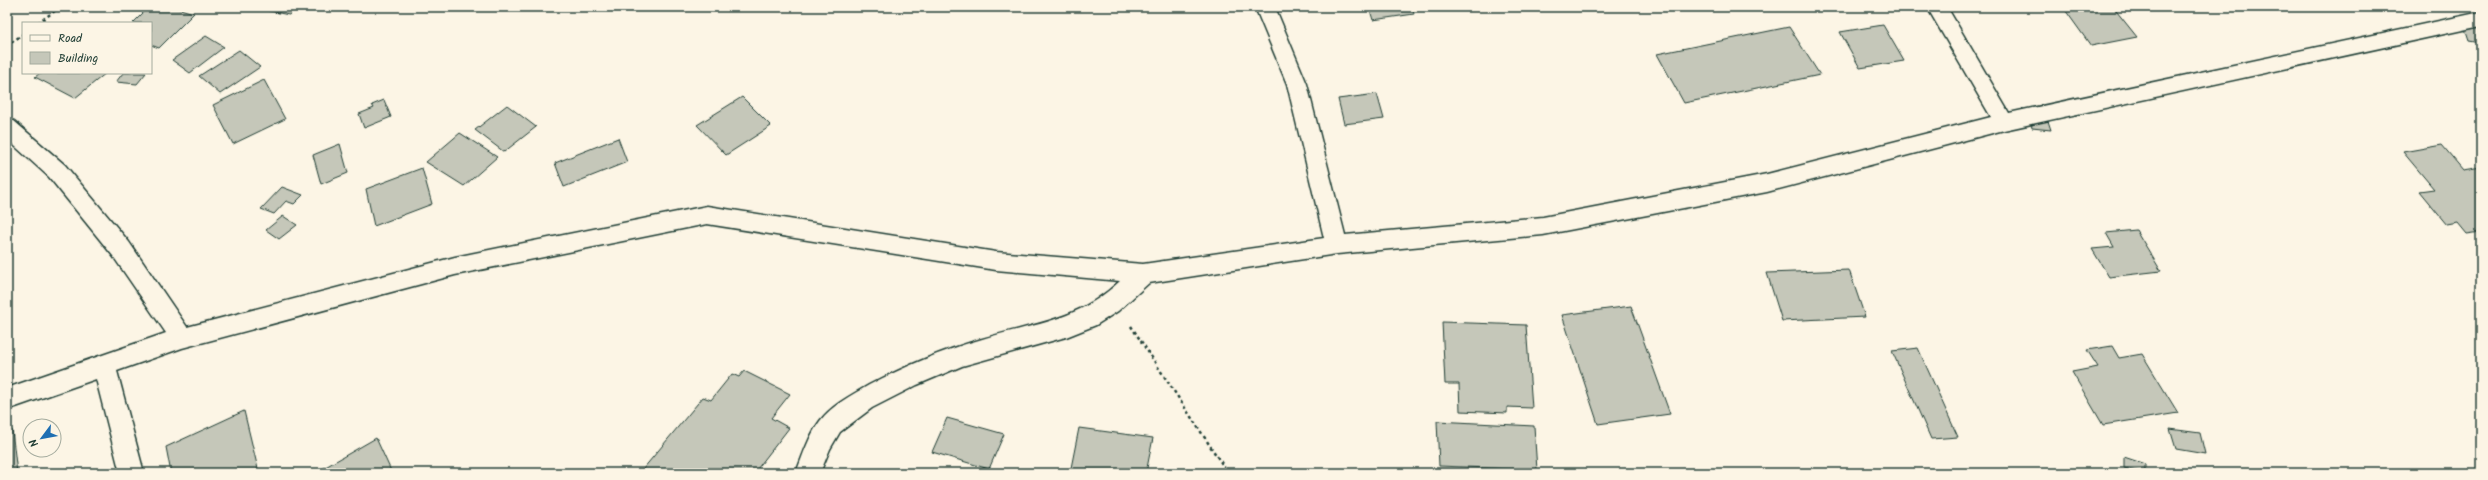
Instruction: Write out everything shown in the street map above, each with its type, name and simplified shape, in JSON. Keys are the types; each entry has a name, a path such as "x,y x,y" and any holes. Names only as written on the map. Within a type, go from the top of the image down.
{"street":[{"path":"1265,7 1297,84 1337,246"},
{"path":"1937,7 2004,122"},
{"path":"7,399 182,338 455,266 707,215 996,260 1143,274 1337,246 1543,226 1767,183 2004,122 2481,19"},
{"path":"7,127 58,171 121,249 182,338"},
{"path":"808,473 832,425 863,399 957,357 994,345 1060,329 1089,317 1114,300 1143,274"},
{"path":"104,366 132,473"}],"path":[{"path":"39,22 60,7"},
{"path":"7,46 22,35"},
{"path":"1114,300 1228,473"}],"building":[{"path":"149,7 173,7 194,13 159,48 152,45 152,22 134,22"},
{"path":"251,7 296,7 289,15"},
{"path":"1369,7 1412,7 1414,14 1373,20"},
{"path":"2063,7 2113,7 2137,37 2091,46"},
{"path":"2463,23 2481,26 2481,43 2469,41"},
{"path":"1883,25 1904,61 1860,68 1840,32"},
{"path":"1789,27 1820,75 1684,103 1657,54"},
{"path":"206,36 224,47 190,73 172,60"},
{"path":"239,50 260,67 220,94 199,76"},
{"path":"39,74 105,74 75,98 35,77"},
{"path":"122,74 145,74 137,84 116,82"},
{"path":"264,80 285,119 233,144 213,105"},
{"path":"1377,94 1384,119 1344,124 1338,99"},
{"path":"742,97 771,126 726,155 697,125"},
{"path":"384,100 391,117 364,128 359,114 374,108 372,105"},
{"path":"507,105 536,127 504,152 475,130"},
{"path":"2030,120 2048,121 2051,130 2032,128"},
{"path":"460,133 497,157 464,186 426,162"},
{"path":"618,138 627,162 564,187 555,163"},
{"path":"340,144 348,173 321,184 313,155"},
{"path":"2442,145 2463,170 2481,167 2481,232 2467,234 2458,223 2447,225 2419,191 2434,189 2403,152"},
{"path":"422,168 432,204 374,226 366,189"},
{"path":"282,187 303,195 294,204 286,201 274,214 261,209"},
{"path":"283,216 297,225 279,239 266,230"},
{"path":"2136,230 2161,271 2109,277 2092,249 2114,247 2106,233"},
{"path":"1849,270 1865,317 1782,321 1767,273"},
{"path":"1631,306 1670,414 1598,424 1562,315"},
{"path":"1442,322 1526,325 1532,408 1507,407 1507,413 1460,411 1459,384 1445,384"},
{"path":"2112,346 2119,358 2142,354 2178,413 2103,425 2072,372 2098,367 2087,350"},
{"path":"1918,348 1958,437 1931,439 1892,351"},
{"path":"744,371 790,394 771,418 789,428 754,473 650,473 643,469 703,397 711,400 732,374 739,377"},
{"path":"244,411 259,473 171,473 166,447"},
{"path":"947,418 1004,434 989,469 932,452"},
{"path":"1437,421 1534,426 1537,470 1439,466"},
{"path":"1079,428 1153,438 1146,473 1070,473"},
{"path":"2170,429 2200,433 2205,454 2176,449"},
{"path":"12,430 17,473 7,473 7,432"},
{"path":"376,438 392,473 315,473"},
{"path":"2124,457 2145,464 2145,473 2124,468"}]}
